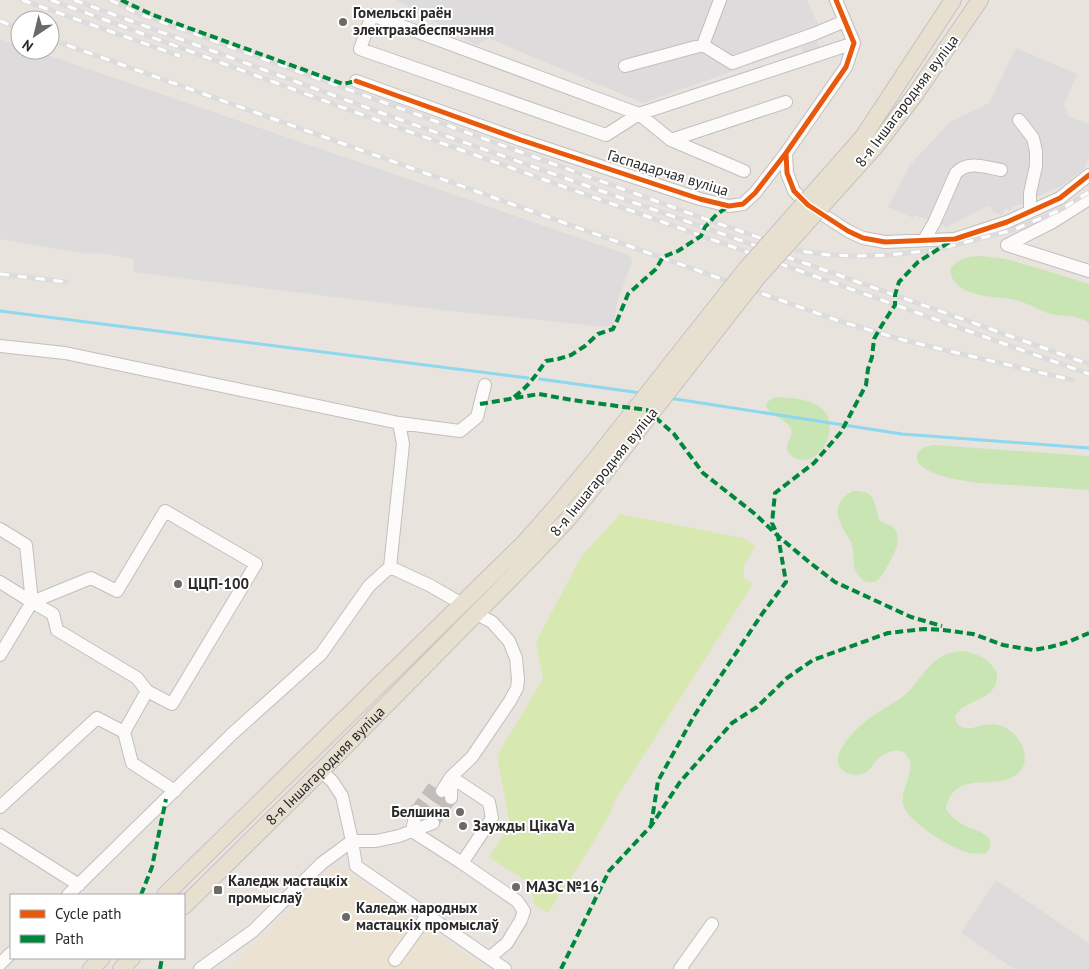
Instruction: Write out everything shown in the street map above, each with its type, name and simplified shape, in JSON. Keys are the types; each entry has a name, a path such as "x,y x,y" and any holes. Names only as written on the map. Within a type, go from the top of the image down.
{"main road":[{"name":"8-я Іншагародняя вуліца","path":"869,142 953,0"},
{"name":"8-я Іншагародняя вуліца","path":"185,905 477,614 556,531 597,470 869,142 914,96 980,0"},
{"name":"8-я Іншагародняя вуліца","path":"166,894 462,604 555,508 597,470"},
{"path":"462,604 477,614"},
{"path":"306,757 321,771"},
{"path":"91,969 101,959"},
{"path":"121,969 131,959"}],"street":[{"path":"703,45 720,0"},
{"path":"744,172 671,140 639,114 372,15 360,50 606,135 639,114 854,42 836,0"},
{"path":"625,66 703,45 732,63 845,21"},
{"name":"Гаспадарчая вуліца","path":"356,81 520,140 700,199 729,206 743,204 755,193 786,153 846,67 854,42"},
{"path":"671,140 786,102"},
{"path":"1019,120 1033,138 1036,151 1036,166 1030,193 1030,211"},
{"path":"786,153 787,174 794,191 808,205 848,231 863,238 885,242 955,239 1007,222 1060,198 1089,175"},
{"path":"924,240 959,169 970,164 1001,170"},
{"path":"1089,199 1051,223 1007,245 1089,271"},
{"path":"0,346 65,353 399,423 460,431 477,417 485,385"},
{"path":"69,894 232,734 321,654 369,586 390,567 402,444 399,423"},
{"path":"0,582 32,602 53,614 57,630 137,678 147,691 172,704 256,564 165,511 117,591 92,578 32,602 0,655"},
{"path":"0,529 26,545 32,602"},
{"path":"390,567 431,586 462,604"},
{"path":"451,777 442,792 451,777 472,758 517,688 516,658 509,641 492,622 477,614"},
{"path":"147,691 124,732 132,763 175,791"},
{"path":"0,806 96,718 124,732"},
{"path":"321,771 332,781 342,796 356,866 505,969"},
{"path":"451,777 489,802 492,818 462,863"},
{"path":"200,969 253,931 322,863 352,841 376,841 399,836 412,831 424,817 412,831"},
{"path":"412,831 517,901 524,911 521,920 507,943 489,958"},
{"path":"0,835 79,884"},
{"path":"395,960 427,916"},
{"path":"680,969 712,924"},
{"path":"0,964 10,954"}],"shaded area":[{"path":"396,0 807,0 818,24 812,29 820,49 805,55 801,47 643,103 488,38 477,46"},
{"path":"0,39 10,42 10,60 60,59 629,255 632,261 616,306 614,323 608,327 441,310 133,272 133,259 102,253 86,254 0,239"},
{"path":"1016,48 1077,74 1064,105 1069,117 1089,124 1089,156 1084,169 1063,185 1012,207 1011,210 1005,208 1002,215 991,211 992,208 987,206 947,227 915,215 913,218 888,207 910,165 950,122 989,103"},
{"name":"Каледж народных мастацкіх промыслаў","path":"336,865 485,969 229,969"},
{"path":"996,880 1089,943 1089,969 1014,969 961,933"}],"green space":[{"path":"981,256 1005,259 1089,284 1089,323 1075,317 1048,313 1020,301 967,291 959,286 953,279 950,269 964,258"},
{"path":"776,397 811,402 821,408 826,414 830,428 826,443 816,455 802,460 790,455 787,446 792,434 790,427 771,413 766,405"},
{"path":"935,445 1089,456 1089,490 983,483 943,476 923,467 917,458 918,453 922,449"},
{"path":"853,491 867,493 871,496 880,521 893,527 897,535 897,547 881,577 874,582 864,581 856,572 852,545 838,516 840,502"},
{"path":"620,514 743,538 755,546 744,566 744,578 753,584 615,800 610,814 548,913 535,905 529,883 489,857 510,825 497,756 543,679 536,642 581,557"},
{"path":"964,651 988,661 995,670 997,679 990,693 960,710 955,716 956,722 967,729 991,724 1003,726 1017,737 1025,755 1023,767 1015,776 993,782 969,784 959,787 951,795 946,809 950,814 956,820 984,834 988,838 990,847 987,853 982,854 969,853 952,846 931,834 913,819 903,804 910,765 909,759 903,752 895,751 882,756 868,771 858,775 843,771 839,766 838,759 843,745 848,738 871,717 906,694 934,662 948,653"}],"waterway":[{"path":"0,311 528,378"},
{"path":"540,379 641,393"},
{"path":"669,398 902,434 1089,448"}],"tunnel":[{"path":"416,811 434,786"},
{"path":"424,817 442,791"},
{"path":"433,823 451,798"}],"railway":[{"path":"22,0 180,56"},
{"path":"51,0 374,119 1089,374"},
{"path":"74,0 376,111 1089,364"},
{"path":"110,0 137,13 711,221 800,251 829,255 859,256 935,250 1013,230 1060,210 1089,192"},
{"path":"0,21 10,25"},
{"path":"60,43 839,321 903,340 1072,380"},
{"path":"0,274 66,282"}],"marked path":[{"path":"121,0 153,15 343,84 356,81"},
{"path":"514,397 528,385 546,361 571,355 598,334 613,329 628,294 656,269 663,257 678,251 701,236 705,227 717,214 729,206"},
{"path":"651,826 658,781 694,716 762,614 786,582 778,536 772,523 775,493 814,463 841,432 866,385 874,339 895,305 895,295 899,282 918,262 951,241"},
{"path":"480,404 539,394 647,410 674,434 703,473 835,582 911,617 942,626"},
{"path":"561,969 609,871 651,826 680,782 732,723 757,707 787,678 813,660 888,633 924,629 973,634 1003,645 1033,650 1068,642 1089,633"},
{"path":"141,894 152,867 166,799"},
{"path":"160,969 162,959"}],"cycle path":[{"path":"356,81 521,140 700,199 729,206 743,204 755,193 786,153 846,67 854,43 836,0"},
{"path":"786,153 787,173 794,191 808,205 848,231 863,238 885,242 955,239 1007,222 1060,198 1089,175"}],"place":[{"name":"Гомельскі раён электразабеспячэння","path":"343,22"},
{"name":"ЦЦП-100","path":"178,584"},
{"name":"Белшина","path":"460,812"},
{"name":"Заужды ЦікаVа","path":"463,826"},
{"name":"МАЗС №16","path":"516,887"},
{"name":"Каледж мастацкіх промыслаў","path":"218,890"},
{"name":"Каледж народных мастацкіх промыслаў","path":"346,917"}]}
